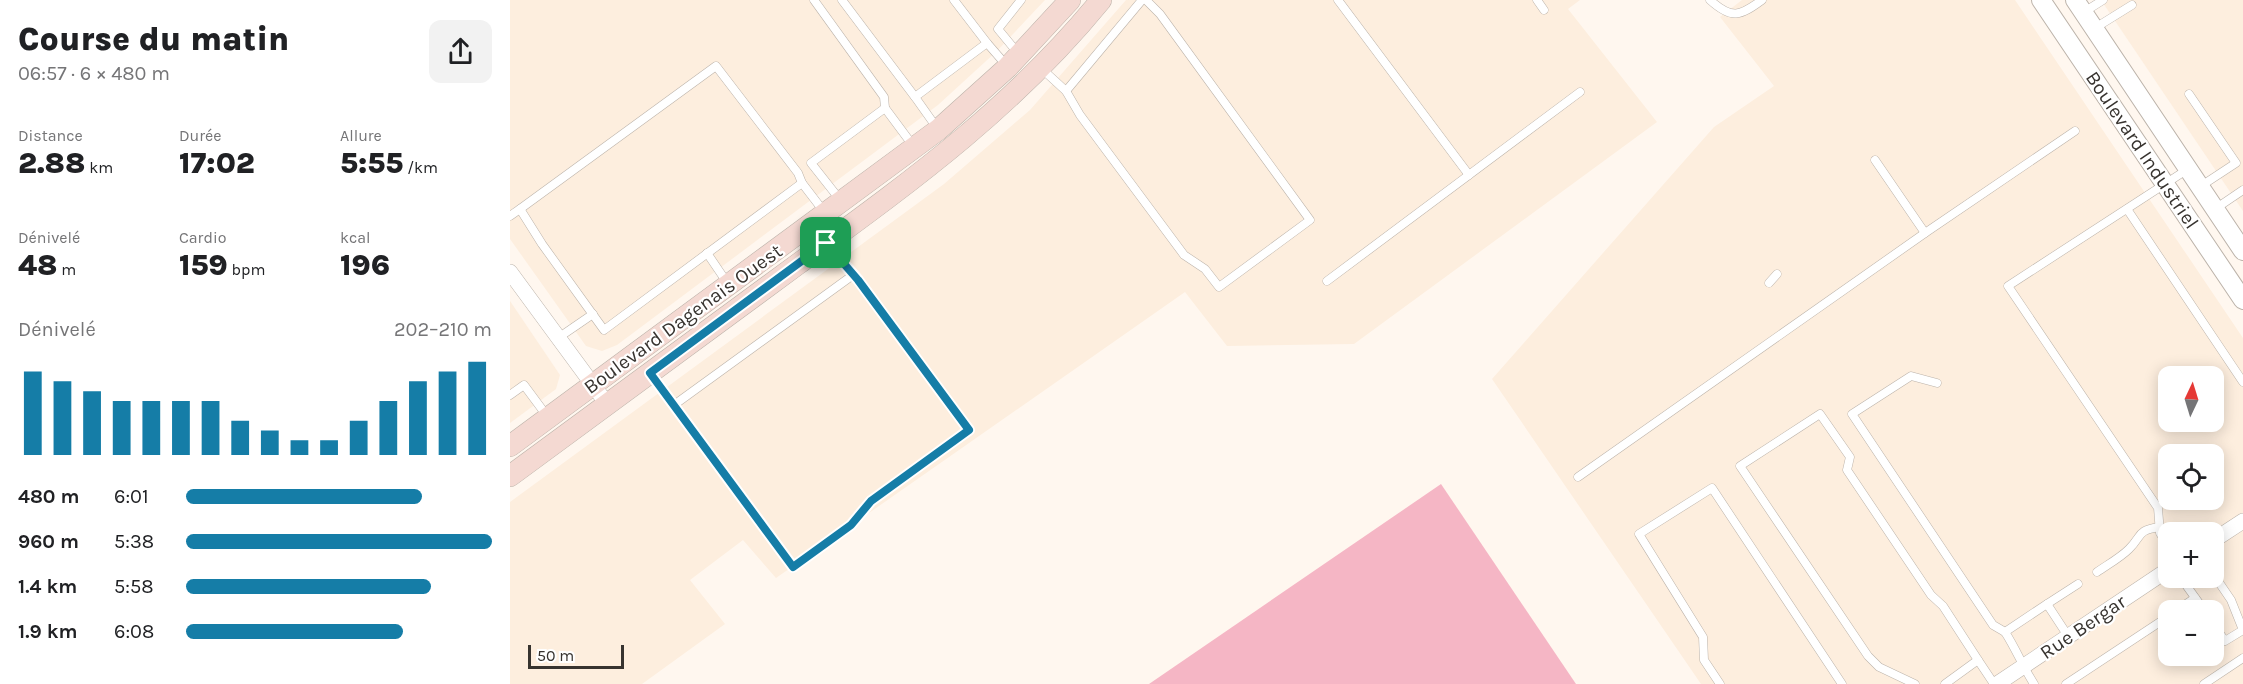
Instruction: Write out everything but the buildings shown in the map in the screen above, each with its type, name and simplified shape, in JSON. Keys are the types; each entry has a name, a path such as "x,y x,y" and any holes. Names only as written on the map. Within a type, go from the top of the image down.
{"main road":[{"name":"Boulevard Dagenais Ouest","path":"510,476 962,141 1041,68 1101,0"},
{"name":"Boulevard Dagenais Ouest","path":"510,446 938,130 1014,61 1068,1"}],"street":[{"name":"Boulevard Industriel","path":"2041,0 2243,300"},
{"name":"Boulevard Industriel","path":"2079,6 2243,251"},
{"path":"510,272 607,404"},
{"path":"2224,533 2243,520"},
{"name":"Rue Bergar","path":"1995,684 2158,576"}],"lane":[{"path":"814,0 884,97 885,108 915,148"},
{"path":"842,0 938,130"},
{"path":"954,0 987,43 1014,61"},
{"path":"1014,61 998,29 1021,0"},
{"path":"1066,91 1142,0"},
{"path":"1041,68 1066,91 1080,115 1184,255 1205,269 1219,287 1310,220 1160,14 1146,0"},
{"path":"1338,0 1469,175"},
{"path":"1537,0 1544,10"},
{"path":"1710,0 1724,11 1734,15 1743,13 1762,0"},
{"path":"2079,6 2103,0"},
{"path":"2094,29 2132,5"},
{"path":"915,97 987,43"},
{"path":"510,216 716,66 798,173 802,183 834,208"},
{"path":"1327,281 1580,92"},
{"path":"2189,94 2239,160 2200,187"},
{"path":"834,208 811,163 885,108"},
{"path":"1578,477 1925,233 2075,131"},
{"path":"1875,160 1925,233"},
{"path":"2159,522 2158,508 2008,286 2188,169"},
{"path":"520,208 542,244 604,330 802,183"},
{"path":"2215,209 2243,190"},
{"path":"2127,209 2243,382"},
{"path":"650,373 793,567 851,525 871,501 969,430 853,275 826,243"},
{"path":"707,253 729,285"},
{"path":"1769,283 1778,274"},
{"path":"674,405 853,275"},
{"path":"558,338 593,314"},
{"path":"1937,383 1911,376 1852,414 1993,624 2005,632 2020,655 2023,666 2034,684"},
{"path":"510,395 524,385 548,418"},
{"path":"1915,684 1879,667 1868,656 1740,466 1820,414 1850,457 1847,470 1931,595 1943,606 1995,684"},
{"path":"1720,684 1704,660 1703,636 1639,534 1712,488 1842,684"},
{"path":"2097,572 2129,549 2140,533 2158,527"},
{"path":"2005,632 2078,584"},
{"path":"2188,588 2195,598 2192,600"},
{"path":"2223,588 2231,600 2243,630 2224,640"},
{"path":"2047,604 2068,636"},
{"path":"2066,684 2158,623"},
{"path":"2204,684 2243,658"},
{"path":"1945,684 1978,660"}],"shaded area":[{"path":"510,0 1045,0 997,51 938,105 617,345 602,351 586,346 510,239"},
{"path":"1126,0 1580,0 1568,9 1657,122 1354,344 1227,346 1185,292 776,578 743,540 690,580 725,624 642,684 510,684 510,502 944,184 1030,110"},
{"path":"1742,0 2015,0 2243,338 2243,684 1701,684 1492,379 1714,127 1774,86 1720,17"},
{"path":"2101,0 2243,0 2243,211"},
{"path":"510,301 560,375 556,389 510,423"},
{"path":"1441,484 1576,684 1149,684"}],"route":[{"path":"826,243 858,280 969,430 871,501 851,525 793,567 650,373 826,243"}]}
